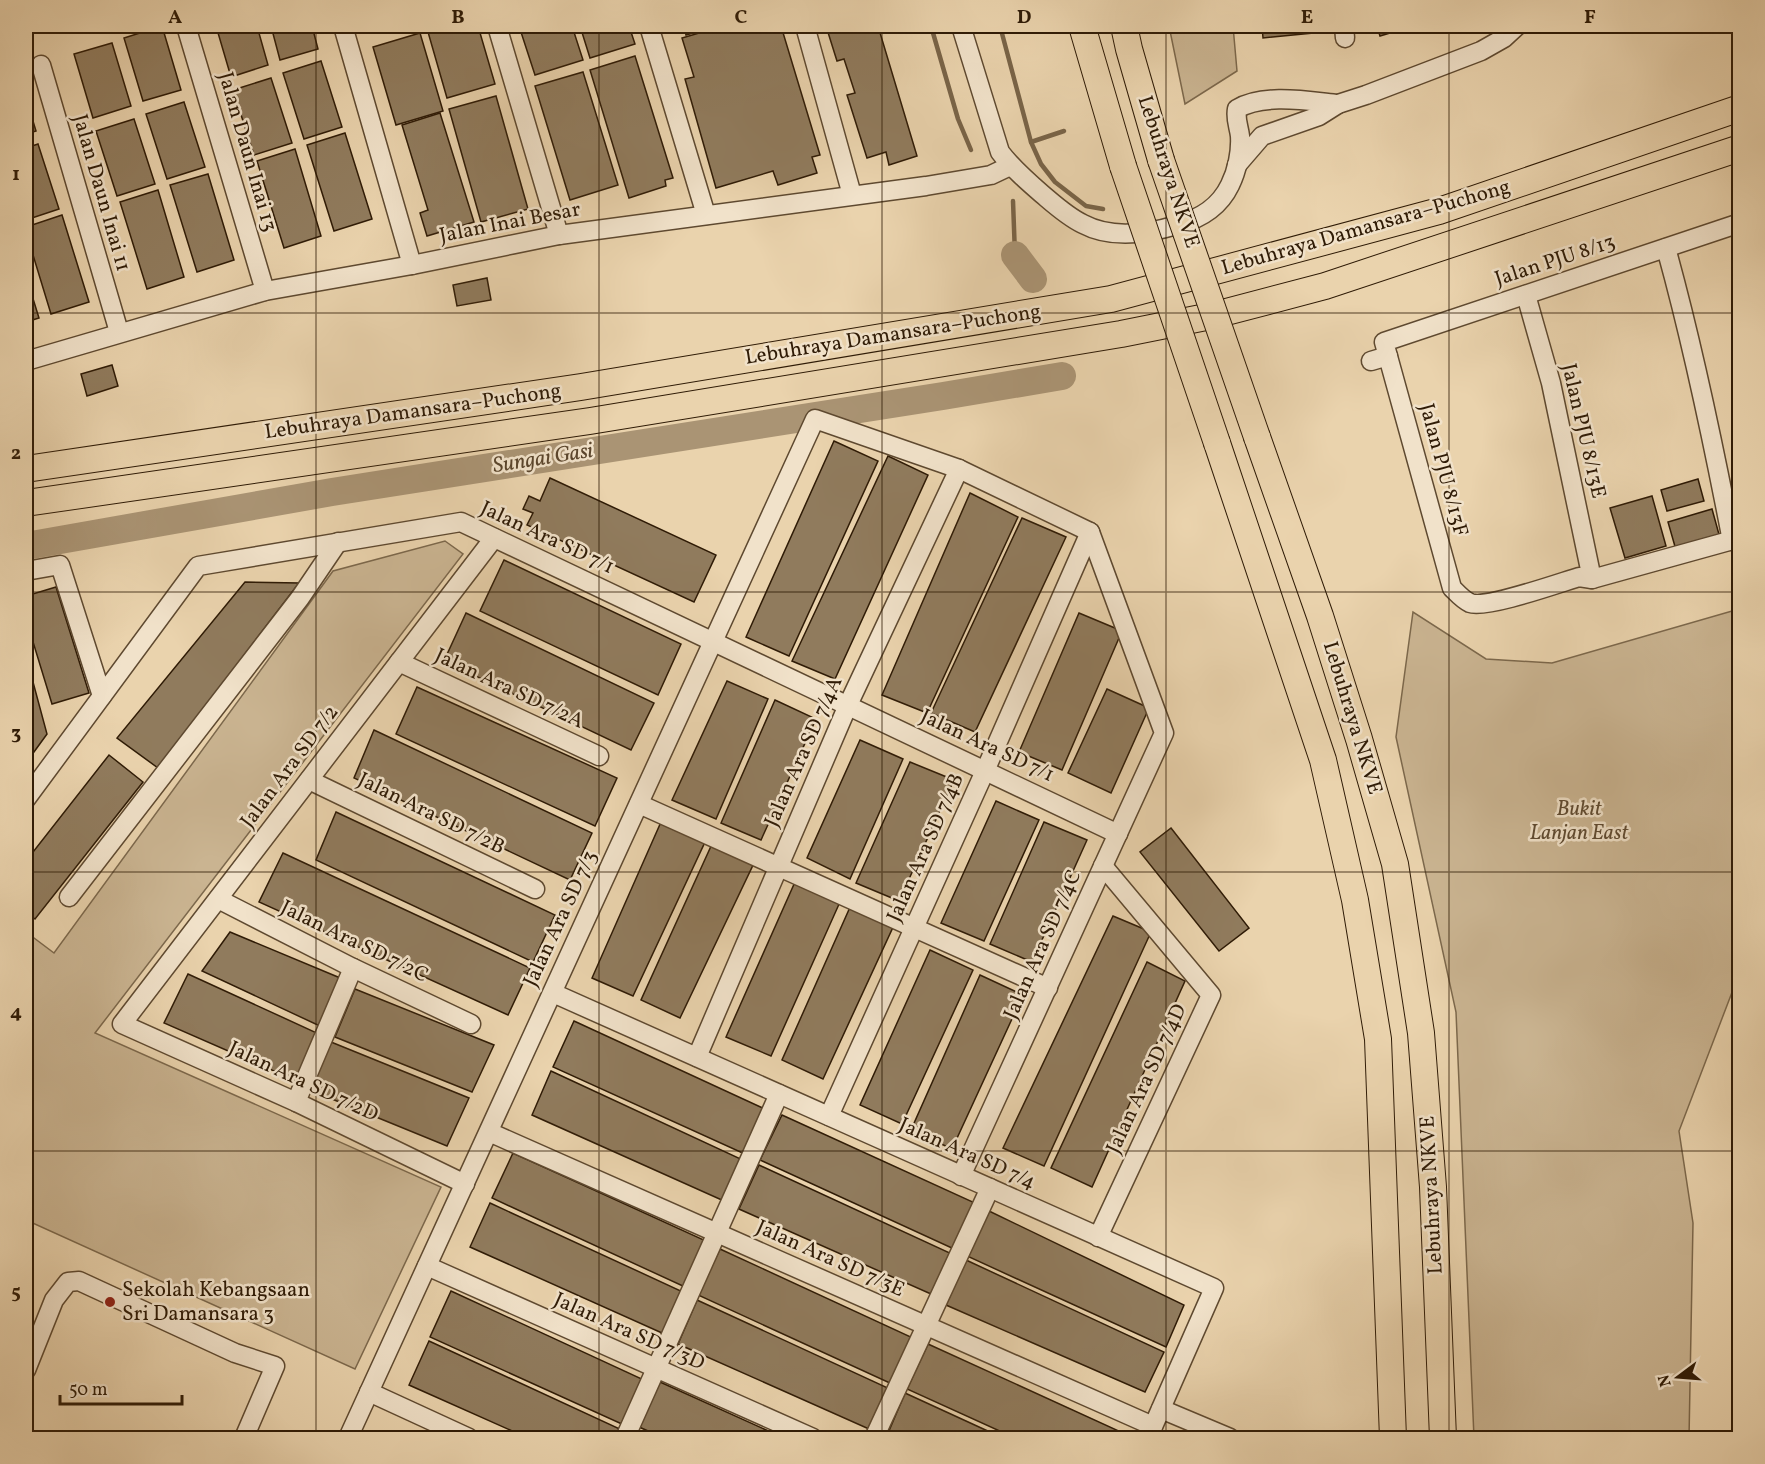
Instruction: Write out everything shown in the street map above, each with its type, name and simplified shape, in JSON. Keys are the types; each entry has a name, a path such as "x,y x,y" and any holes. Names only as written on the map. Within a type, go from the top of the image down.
{"highway":[{"name":"Lebuhraya NKVE","path":"1082,26 1124,166 1323,760 1356,900 1378,1040 1394,1438"},
{"name":"Lebuhraya NKVE","path":"1124,26 1161,160 1324,627 1395,864 1422,1044 1433,1187 1443,1438"},
{"name":"Lebuhraya Damansara–Puchong","path":"26,469 581,387 1111,299 1438,211 1740,108"},
{"name":"Lebuhraya Damansara–Puchong","path":"26,503 601,419 1121,334 1211,316 1325,286 1740,148"}],"street":[{"name":"Jalan Daun Inai 13","path":"186,26 265,291"},
{"path":"343,26 412,265"},
{"path":"498,26 559,235"},
{"path":"649,26 706,215"},
{"path":"805,26 852,195"},
{"path":"961,26 1000,152 1010,166 1056,206 1078,222 1099,230 1118,233 1153,231 1194,220 1216,205 1225,195 1237,165 1240,136 1237,109 1271,99 1338,104"},
{"path":"1237,165 1262,136 1318,116 1338,104 1366,96 1481,51 1504,38 1517,26"},
{"name":"Jalan Daun Inai 11","path":"40,65 119,332"},
{"path":"1254,104 1262,136"},
{"name":"Jalan Inai Besar","path":"26,362 119,332 265,291 412,265 559,235 927,186 991,174 1010,166"},
{"name":"Jalan PJU 8/13","path":"1381,353 1526,295 1740,223"},
{"path":"1592,579 1736,539 1692,346 1666,248"},
{"name":"Jalan PJU 8/13E","path":"1526,295 1551,383 1592,579"},
{"name":"Jalan PJU 8/13F","path":"1381,353 1452,588 1470,603 1481,604 1579,577 1592,579"},
{"name":"Jalan Ara SD 7/3","path":"348,1438 815,419 959,469"},
{"path":"959,469 1090,532"},
{"name":"Jalan Ara SD 7/4A","path":"697,1057 848,705 959,469"},
{"name":"Jalan Ara SD 7/1","path":"26,799 198,566 461,522 1118,834"},
{"name":"Jalan Ara SD 7/4C","path":"961,1176 1164,733 1090,532"},
{"name":"Jalan Ara SD 7/4B","path":"829,1116 1090,532"},
{"name":"Jalan Ara SD 7/2","path":"122,1024 494,538"},
{"path":"69,897 300,597 338,542"},
{"path":"26,571 60,565 102,696"},
{"name":"Jalan Ara SD 7/2A","path":"399,662 599,756"},
{"name":"Jalan Ara SD 7/2B","path":"309,780 535,889"},
{"path":"639,804 1048,988"},
{"name":"Jalan Ara SD 7/4D","path":"1098,1237 1211,995 1103,866"},
{"name":"Jalan Ara SD 7/2C","path":"218,899 353,968 471,1024"},
{"path":"296,1102 353,968"},
{"name":"Jalan Ara SD 7/4","path":"553,993 1214,1288 1151,1432"},
{"name":"Jalan Ara SD 7/2D","path":"122,1024 296,1102 465,1184"},
{"path":"625,1438 779,1094"},
{"name":"Jalan Ara SD 7/3E","path":"489,1132 926,1326 1151,1432"},
{"path":"874,1438 990,1188"},
{"name":"Jalan Ara SD 7/3D","path":"427,1266 813,1438"},
{"path":"26,1370 54,1300 68,1282 79,1281 235,1353 274,1366 244,1438"},
{"path":"369,1392 469,1438"},
{"path":"1161,1409 1230,1438"}],"green space":[{"path":"1169,26 1233,26 1237,71 1185,104"},
{"path":"445,541 463,554 95,1033 441,1187 355,1369 26,1220 26,932 54,953 333,571"},
{"name":"Bukit Lanjan East","path":"1739,609 1739,974 1679,1131 1693,1223 1689,1438 1474,1438 1456,1012 1396,737 1413,612 1486,659 1552,663"}],"building":[{"path":"162,26 181,90 143,101 124,38"},
{"path":"216,26 257,26 268,65 231,77"},
{"path":"271,26 312,26 318,49 280,60"},
{"path":"451,26 478,26 495,84 447,98 428,32"},
{"path":"519,26 572,26 583,60 535,75"},
{"path":"580,26 629,26 635,44 590,58"},
{"path":"684,26 717,26 686,35"},
{"path":"723,26 781,26 820,155 812,157 817,173 778,185 773,171 716,188 685,79 694,77 682,38"},
{"path":"826,26 878,26 917,156 889,165 886,152 867,158 847,95 855,93 844,59 837,61"},
{"path":"1262,26 1312,26 1313,33 1263,38"},
{"path":"1377,26 1413,26 1380,36"},
{"path":"420,33 443,111 396,125 373,47"},
{"path":"112,43 131,106 93,118 74,54"},
{"path":"635,56 673,178 665,180 666,186 629,198 590,70"},
{"path":"321,61 342,127 304,139 283,73"},
{"path":"583,72 618,185 570,200 535,86"},
{"path":"271,78 292,143 254,155 233,90"},
{"path":"496,96 528,209 481,222 449,109"},
{"path":"26,98 36,131 26,134"},
{"path":"184,102 205,167 167,179 146,114"},
{"path":"440,113 474,222 427,236 420,213 428,210 402,125"},
{"path":"134,119 155,184 117,196 96,131"},
{"path":"345,133 372,219 334,231 307,145"},
{"path":"38,144 59,209 26,220 26,148"},
{"path":"295,149 321,236 284,248 257,161"},
{"path":"208,174 234,260 197,272 170,185"},
{"path":"158,190 184,277 147,289 120,202"},
{"path":"62,215 89,302 51,314 26,227"},
{"path":"26,276 39,318 26,322"},
{"path":"487,278 491,300 457,306 453,285"},
{"path":"112,365 118,386 87,396 81,374"},
{"path":"834,441 878,461 789,656 746,637"},
{"path":"888,456 928,475 835,679 792,661"},
{"path":"550,478 716,555 694,602 527,525 533,513 523,509 529,496 540,501"},
{"path":"1698,479 1704,501 1667,511 1661,490"},
{"path":"970,493 1018,517 927,713 882,695"},
{"path":"1652,496 1666,546 1625,558 1610,508"},
{"path":"1712,509 1720,538 1676,550 1668,522"},
{"path":"1022,518 1066,537 975,732 931,713"},
{"path":"504,560 681,644 658,695 480,611"},
{"path":"245,582 299,583 158,768 117,738"},
{"path":"56,587 89,693 52,704 26,619 26,596"},
{"path":"466,613 654,703 631,750 444,661"},
{"path":"1079,613 1122,631 1062,770 1019,752"},
{"path":"26,656 47,734 26,763"},
{"path":"727,681 768,699 716,819 672,800"},
{"path":"417,687 617,778 595,826 396,734"},
{"path":"1107,689 1149,708 1111,793 1068,773"},
{"path":"775,700 816,719 761,840 721,823"},
{"path":"374,730 592,833 570,880 354,778"},
{"path":"860,740 903,759 850,879 807,858"},
{"path":"109,755 143,782 35,919 26,912 26,861"},
{"path":"910,762 954,780 899,901 856,883"},
{"path":"996,801 1039,820 984,941 941,923"},
{"path":"336,812 555,915 533,962 316,860"},
{"path":"661,822 705,842 633,996 592,978"},
{"path":"1044,822 1087,840 1032,962 990,944"},
{"path":"1171,828 1249,928 1219,951 1140,852"},
{"path":"712,844 754,863 680,1018 641,1000"},
{"path":"283,853 530,968 508,1015 259,902"},
{"path":"795,882 840,902 771,1056 726,1037"},
{"path":"851,905 894,925 823,1079 782,1060"},
{"path":"1113,916 1151,932 1044,1166 1003,1148"},
{"path":"230,932 345,980 322,1027 202,971"},
{"path":"930,950 973,970 902,1124 860,1105"},
{"path":"1147,962 1185,981 1092,1187 1051,1168"},
{"path":"188,974 319,1034 297,1081 164,1023"},
{"path":"980,975 1023,995 952,1149 911,1130"},
{"path":"355,989 494,1045 472,1092 335,1037"},
{"path":"574,1021 767,1110 747,1155 553,1067"},
{"path":"331,1042 469,1098 447,1146 310,1090"},
{"path":"551,1071 745,1161 724,1201 532,1115"},
{"path":"782,1115 975,1203 954,1249 760,1160"},
{"path":"513,1153 706,1241 685,1287 492,1198"},
{"path":"759,1165 952,1254 931,1294 739,1209"},
{"path":"490,1203 683,1292 662,1333 470,1247"},
{"path":"989,1211 1184,1305 1166,1347 967,1256"},
{"path":"720,1249 913,1338 892,1384 698,1295"},
{"path":"966,1260 1164,1352 1145,1392 946,1305"},
{"path":"451,1291 644,1380 624,1425 430,1337"},
{"path":"697,1300 890,1389 869,1429 678,1344"},
{"path":"429,1341 622,1430 618,1438 528,1438 409,1385"},
{"path":"928,1344 1121,1432 1118,1438 1015,1438 907,1389"},
{"path":"660,1382 784,1438 664,1438 639,1427"},
{"path":"905,1393 1003,1438 886,1438"}],"waterway":[{"name":"Sungai Gasi","path":"931,26 958,119 971,150"},
{"path":"1000,26 1031,142 1041,164 1055,182 1086,206 1103,209"},
{"path":"1031,142 1064,131"},
{"name":"Sungai Gasi","path":"1013,201 1015,255"},
{"name":"Sungai Gasi","path":"1015,255 1033,279"},
{"name":"Sungai Gasi","path":"26,546 332,492 1062,376"}],"place":[{"name":"Sekolah Kebangsaan Sri Damansara 3","path":"110,1302"}]}
